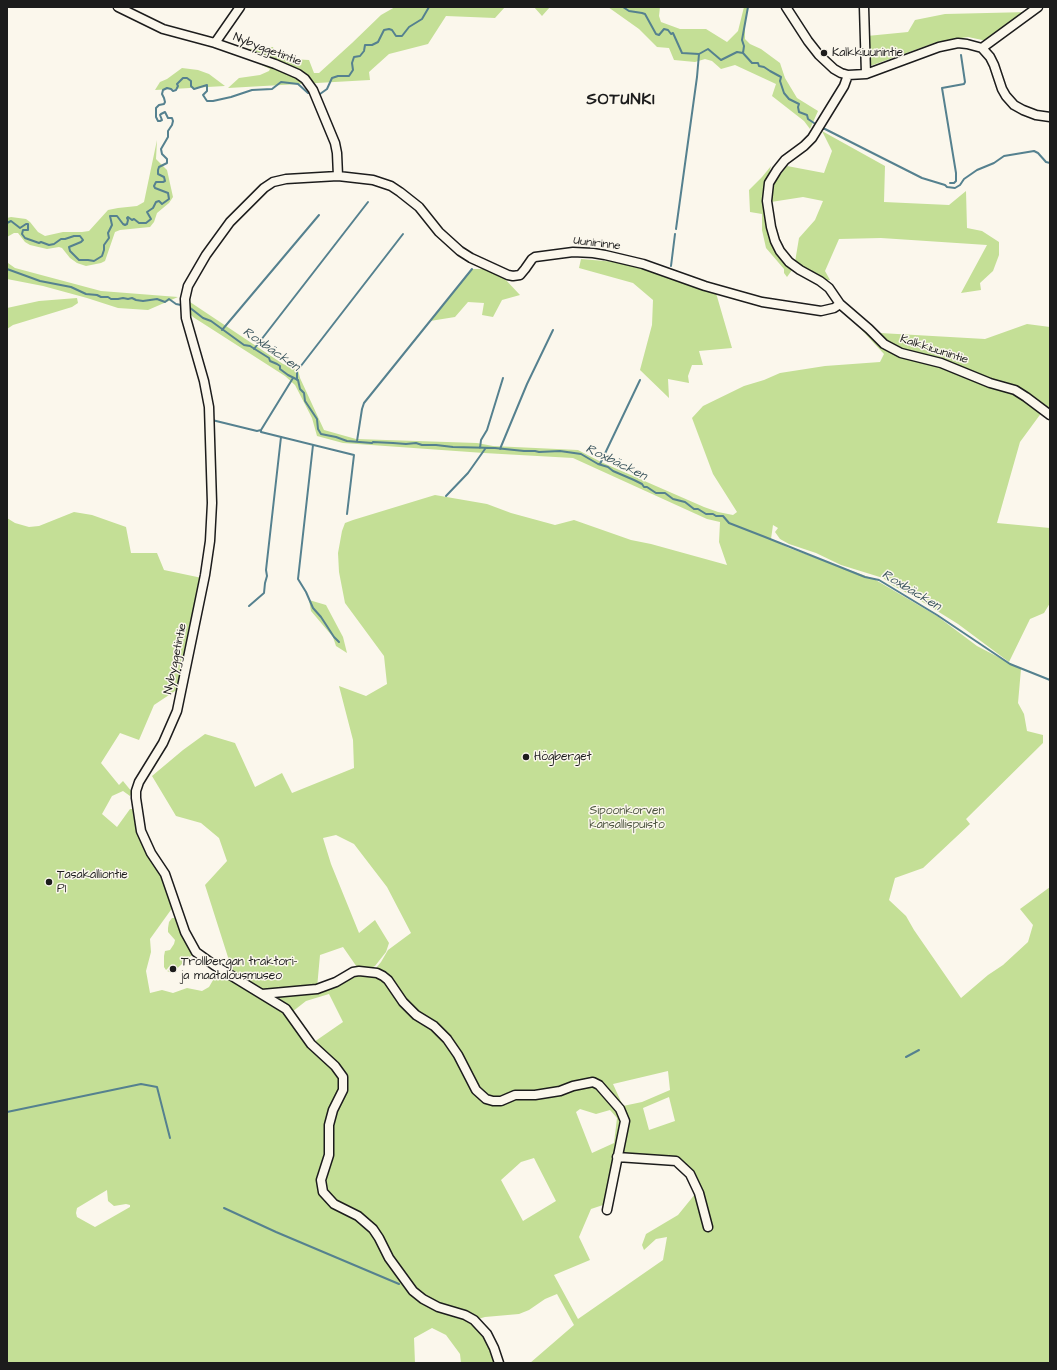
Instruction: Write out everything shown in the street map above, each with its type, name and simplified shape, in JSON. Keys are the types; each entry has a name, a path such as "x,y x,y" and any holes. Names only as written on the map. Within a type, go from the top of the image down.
{"street":[{"name":"Nybyggetintie","path":"118,7 163,28 214,43 287,69 306,79 313,90 334,143 337,153 338,176 286,179 273,182 264,188 230,222 206,255 188,286 185,299 186,318 204,381 209,407 212,509 210,541 205,575 177,711 163,743 139,782 136,791 140,831 151,853 165,874 185,932 196,952 203,958 286,1009 311,1044 336,1066 343,1077 343,1090 333,1110 329,1125 329,1155 322,1180 323,1192 334,1204 358,1216 373,1229 389,1258 413,1291 423,1299 438,1307 465,1315 474,1320 487,1334 494,1348 498,1363"},
{"path":"214,43 240,7"},
{"path":"786,7 808,41 819,54 834,69 848,75 866,74 939,47 952,44 967,44 982,48 990,57 1002,89 1006,96 1014,104 1023,110 1036,115 1050,117"},
{"path":"864,7 866,74"},
{"path":"982,48 1038,7"},
{"name":"Kalkkiuunintie","path":"848,75 844,86 812,138 785,160 769,183 767,202 771,227 775,242 780,251 789,262 829,288 840,304 870,329 884,344 893,350 941,363 990,383 1015,390 1050,415"},
{"name":"Uunirinne","path":"338,176 373,180 390,186 419,207 444,237 460,252 508,275 520,275 532,258 535,257 573,252 592,253 629,260 705,286 762,302 821,311 834,308 840,304"},
{"path":"262,994 317,989 336,982 352,972 359,971 377,973 388,980 404,1002 416,1015 434,1026 447,1039 458,1055 476,1090 486,1099 501,1101 515,1095 535,1095 560,1091 573,1086 593,1082 600,1085 620,1109 625,1121 607,1210"},
{"path":"617,1157 676,1161 690,1174 699,1193 708,1227"}],"green space":[{"path":"395,7 505,7 495,18 446,16 428,44 389,54 369,72 370,80 228,88 239,78 260,75 269,71 270,69 249,59 225,51 273,47 275,54 291,59 309,60 314,73 319,73 381,15"},
{"path":"534,7 550,7 542,16"},
{"path":"608,7 660,7 659,16 661,22 680,29 706,29 727,42 738,31 744,7 748,7 745,23 745,39 750,44 761,49 780,63 785,78 797,98 818,111 810,129 804,121 772,96 776,84 735,65 721,69 712,61 705,59 695,62 674,60 669,48 657,47 639,29"},
{"path":"1029,12 987,41 968,37 937,42 870,66 867,36 908,32 915,20 945,14"},
{"path":"182,68 198,70 209,74 225,86 155,90 160,82 167,79"},
{"path":"822,131 885,166 884,202 949,205 966,191 967,228 982,231 999,242 999,255 993,271 980,283 981,290 961,293 987,245 881,238 839,239 825,271 830,280 823,280 795,262 799,238 815,220 823,201 803,197 771,202 774,183 787,166 824,173 832,151"},
{"path":"157,140 156,159 167,170 173,197 169,203 157,213 154,222 150,227 120,230 115,232 105,261 86,266 77,263 70,258 62,248 47,249 30,245 25,242 18,233 14,233 7,237 7,218 11,217 26,219 38,232 45,236 63,232 82,232 89,231 108,210 137,206 144,202"},
{"path":"771,166 767,182 765,210 786,263 792,270 787,277 784,273 784,269 766,248 762,230 762,214 750,212 749,190"},
{"path":"581,259 628,263 662,276 716,293 732,348 699,351 703,365 692,365 688,376 689,383 668,379 669,398 640,370 652,325 653,300 633,283 579,268"},
{"path":"7,261 15,268 101,291 178,297 148,310 118,308 43,286 7,279"},
{"path":"472,269 488,269 504,278 520,295 502,300 493,317 482,315 484,303 468,302 455,317 430,321"},
{"name":"Sipoonkorven kansallispuisto","path":"191,293 190,302 283,364 298,370 300,378 324,430 356,439 477,443 493,446 578,450 601,462 704,507 733,515 737,512 713,474 692,418 703,406 744,386 780,373 825,366 880,362 884,354 845,312 846,308 880,333 985,339 1027,324 1050,327 1050,416 1042,412 1020,442 997,523 1050,528 1050,603 1044,613 1030,619 1009,662 958,624 892,585 883,578 841,565 816,553 789,544 780,539 775,532 778,528 773,525 771,539 789,548 874,579 937,616 977,646 1021,669 1018,703 1024,714 1027,731 1043,735 1043,743 966,819 970,824 923,868 895,878 889,900 906,916 961,998 988,975 1003,965 1028,942 1033,925 1020,909 1050,887 1050,1363 530,1363 574,1325 557,1294 519,1314 478,1319 467,1311 432,1301 416,1288 406,1276 392,1256 376,1226 360,1213 336,1201 330,1196 326,1191 325,1180 332,1156 332,1126 336,1111 346,1091 347,1076 338,1063 314,1042 343,1022 329,994 306,1001 292,1012 288,1006 269,994 317,989 336,982 353,973 367,972 376,968 388,950 411,933 387,887 354,844 336,835 323,838 331,864 359,933 375,920 389,943 386,952 375,966 366,971 359,970 343,947 320,955 317,988 266,992 234,976 205,885 227,861 219,838 201,823 176,816 152,776 205,734 235,743 255,787 282,773 292,793 354,768 353,740 339,686 366,696 387,684 384,656 345,603 339,572 338,553 345,523 353,520 435,495 487,504 511,513 555,525 574,520 631,540 727,565 719,542 720,522 707,519 573,458 343,443 317,436 312,418 295,385 285,376 193,317 188,311 188,298","holes":["668,1071 670,1090 642,1102 623,1106 613,1084","669,1097 675,1121 649,1130 643,1108","580,1109 596,1114 610,1110 617,1118 614,1143 592,1153 576,1112","616,1153 677,1158 692,1172 700,1188 678,1215 646,1234 642,1245 644,1250 656,1239 667,1237 663,1260 578,1319 554,1275 590,1260 579,1237 591,1209 606,1204","534,1158 556,1201 523,1221 501,1180 521,1162"]},
{"path":"77,298 78,303 72,307 13,325 7,329 7,308 39,301"},
{"path":"74,512 92,515 126,527 131,553 157,553 164,570 202,578 178,689 154,705 139,740 120,733 101,763 119,785 123,781 132,792 130,796 123,791 112,796 102,814 117,827 130,809 134,809 137,831 141,842 165,882 173,907 150,939 151,952 146,971 150,993 162,990 173,993 187,988 202,991 209,987 216,975 221,972 283,1012 333,1068 340,1078 339,1089 325,1124 325,1155 318,1179 320,1194 332,1207 356,1219 370,1231 421,1302 436,1310 464,1318 472,1323 484,1336 491,1349 495,1363 461,1363 460,1354 446,1335 432,1328 414,1338 415,1363 7,1363 7,518 15,523 29,527 39,526","holes":["107,1190 108,1201 114,1206 126,1204 130,1205 130,1207 95,1227 77,1217 77,1208"]},
{"path":"309,600 326,605 343,637 347,653 336,646 333,637 311,611"},
{"path":"172,918 177,919 193,952 192,955 172,973 167,971 173,968 171,965 166,970 164,967 164,956 165,951 170,950 175,940 168,932 169,922"}],"waterway":[{"path":"318,94 327,89 332,78 338,76 349,76 353,70 352,63 354,57 360,56 364,51 365,45 372,45 378,42 384,30 389,29 392,30 396,36 402,36 409,27 422,19 429,7"},
{"path":"623,7 629,11 645,14 656,34 659,35 664,29 668,30 671,34 673,33 682,53 699,54 708,49 721,60 737,52 743,53 752,63 758,63 759,66 764,67 781,77 780,81 784,93 789,99 799,104 799,112 807,115 808,119 817,125"},
{"path":"743,53 744,46 742,40 748,7"},
{"path":"676,229 699,54"},
{"path":"950,183 954,183 956,181 956,173 942,88 964,84 965,82 961,55"},
{"path":"7,223 11,221 20,228 28,224 28,230 23,230 22,234 25,238 49,245 54,244 61,239 80,236 83,240 69,247 70,251 79,260 94,261 102,256 104,245 109,238 108,233 112,225 110,216 117,216 125,225 127,224 128,217 139,223 146,223 151,219 147,212 153,208 156,202 159,201 162,204 169,199 168,193 155,188 154,186 156,182 165,181 164,177 158,174 158,170 159,167 167,163 167,159 162,154 161,149 168,137 168,131 173,121 172,118 168,118 165,112 160,115 162,120 158,121 156,117 156,108 165,102 162,94 163,90 167,88 173,91 176,90 178,86 177,84 183,78 187,78 191,81 191,86 194,89 207,85 207,91 203,95 207,101 231,97 252,90 272,89 281,82 298,84 308,93 311,93"},
{"path":"822,129 825,129 922,178 945,185 947,187 955,188 960,185 964,179 977,170 994,163 1004,156 1034,151 1038,153 1046,162 1050,163"},
{"path":"254,349 368,202"},
{"path":"222,330 319,215"},
{"path":"297,380 297,371 403,234"},
{"path":"671,266 675,234"},
{"name":"Roxbäcken","path":"7,269 40,281 71,287 86,294 108,297 111,299 132,298 143,301 157,299 165,302 169,299 176,304 181,305"},
{"path":"357,441 364,403 472,269"},
{"name":"Roxbäcken","path":"189,307 244,345 250,346 269,358 270,361 280,366 280,369 298,380 300,389 304,393 305,401 317,419 318,429 321,434 347,441 372,443 416,443 422,445 495,448 539,452 560,451 581,454 598,464 608,467 613,471 642,484 644,487 647,487 656,493 665,493 673,499 685,502 694,509 698,509 706,514 723,516 729,523 865,577 879,580 937,615 1010,664 1050,680"},
{"path":"500,449 527,384 553,330"},
{"path":"293,378 261,432 354,455 347,514"},
{"path":"480,448 481,440 487,430 503,378"},
{"path":"600,464 640,380"},
{"path":"212,419 257,431 261,430"},
{"path":"249,606 264,593 281,437"},
{"path":"313,445 298,579 313,608 339,642"},
{"path":"446,496 468,473 485,449"},
{"path":"906,1057 919,1050"},
{"path":"7,1112 141,1084 157,1087 170,1138"},
{"path":"224,1208 276,1232 399,1284"}],"place":[{"name":"Kalkkiuunintie","path":"824,53"},
{"name":"Högberget","path":"526,757"},
{"name":"Tasakalliontie P1","path":"49,882"},
{"name":"Trollbergan traktori- ja maatalousmuseo","path":"173,969"}],"district":[{"name":"SOTUNKI","path":"621,101"}]}
